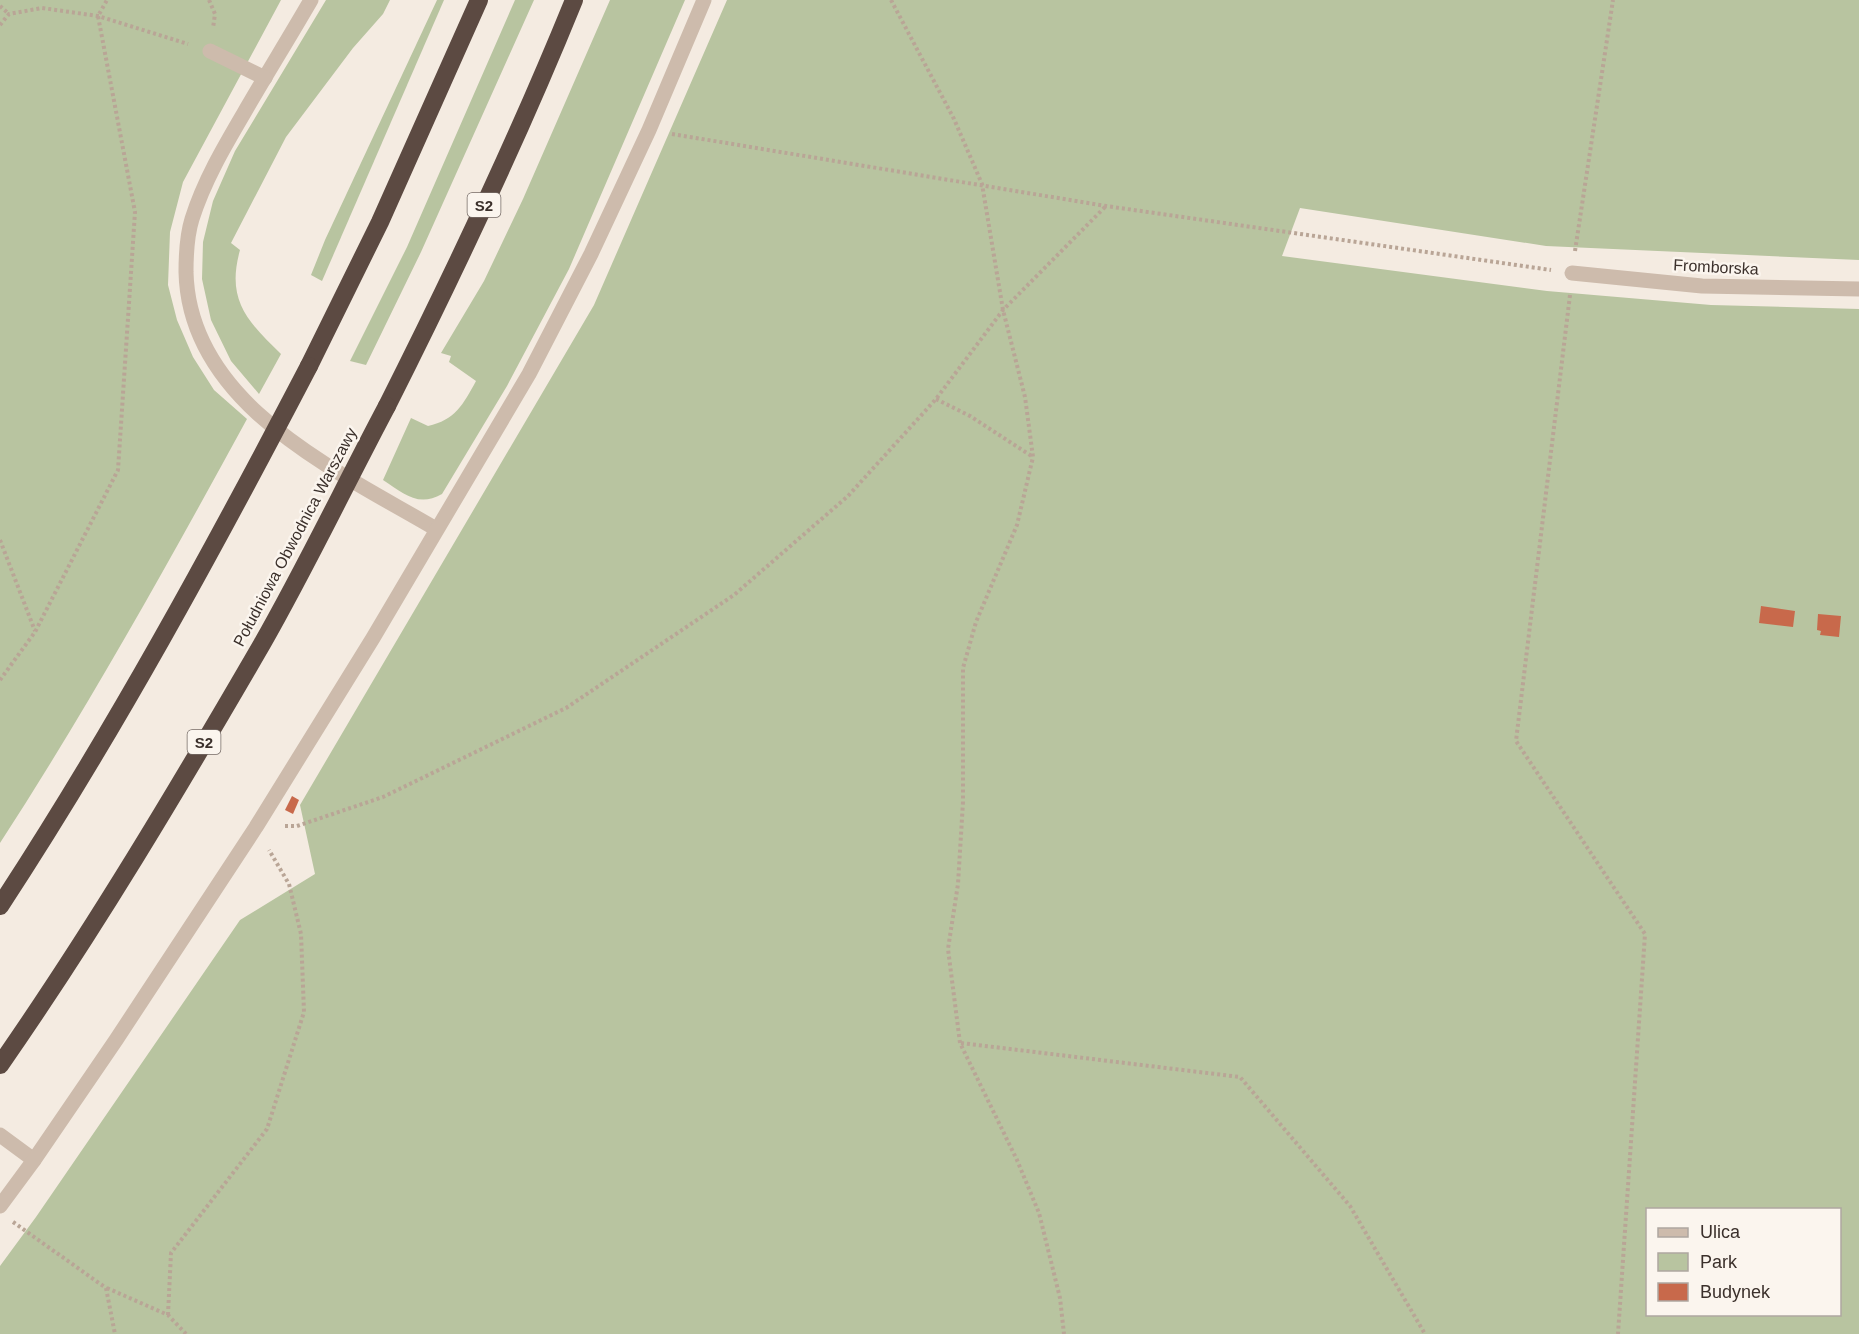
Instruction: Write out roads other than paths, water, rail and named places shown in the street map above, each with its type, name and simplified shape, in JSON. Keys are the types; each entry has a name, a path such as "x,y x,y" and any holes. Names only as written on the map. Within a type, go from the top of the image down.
{"highway":[{"path":"0,906 97,751 224,529 309,366 380,222 478,0"},
{"name":"Południowa Obwodnica Warszawy","path":"0,1065 106,906 262,643 387,406 500,172 534,98 574,0"}],"street":[{"path":"311,0 213,166 191,221 186,261 186,283 190,306 196,328 224,378 270,424 311,454 436,530"},
{"path":"0,1206 116,1040 256,827 373,638 555,327 649,130 704,0"},
{"path":"210,51 265,78"},
{"name":"Fromborska","path":"1572,273 1702,286 1859,289"},
{"path":"0,1135 34,1160"}]}
